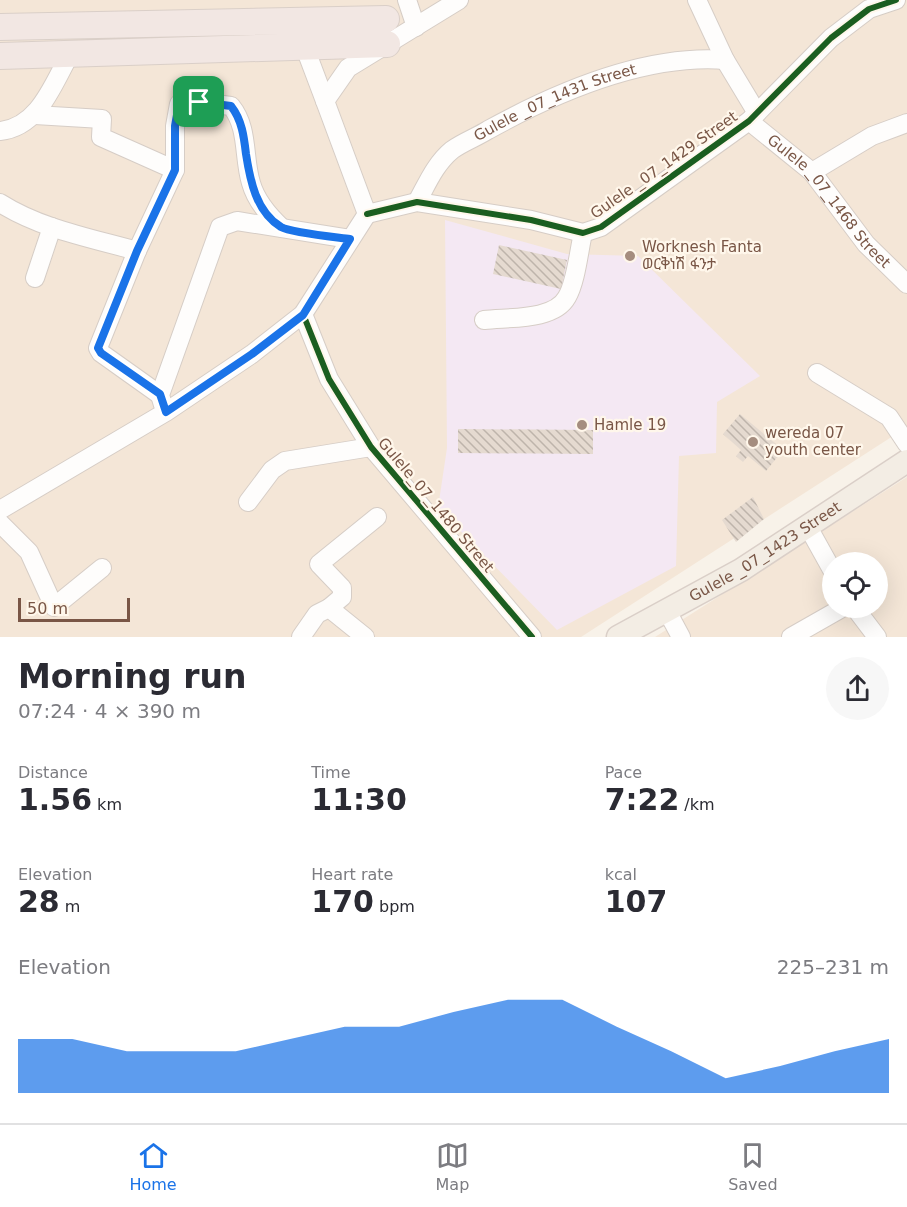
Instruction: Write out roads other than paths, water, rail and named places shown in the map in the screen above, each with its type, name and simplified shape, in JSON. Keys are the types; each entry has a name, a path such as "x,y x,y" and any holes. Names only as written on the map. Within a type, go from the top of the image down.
{"highway":[{"path":"0,27 386,32"},
{"path":"0,56 305,48 386,32"}],"main road":[{"name":"Gulele _07_1423 Street","path":"618,637 741,570 907,461"}],"street":[{"path":"326,101 348,68 386,32 412,14 459,0"},
{"name":"Gulele _07_1468 Street","path":"697,0 753,117 812,172 866,244 907,283"},
{"name":"Gulele _07_1429 Street","path":"417,202 531,220 583,233 601,227 753,117 831,38 869,9 896,0"},
{"path":"386,32 412,14"},
{"path":"305,48 367,214"},
{"path":"0,131 12,130 35,115 70,54"},
{"name":"Gulele _07_1431 Street","path":"417,202 437,166 453,150 526,109 632,70 699,58 725,60"},
{"path":"166,412 160,394 101,353 98,348 137,251 175,170 175,126 179,104 199,102 231,106 243,129 250,181 257,200 282,228"},
{"path":"35,115 102,119 101,137 175,170"},
{"path":"812,172 872,136 907,123"},
{"path":"0,510 166,412 252,354 303,315 367,214 417,202"},
{"path":"0,203 27,218 52,227 137,251"},
{"path":"160,394 220,227 237,221 350,239"},
{"path":"35,278 52,227"},
{"path":"484,320 548,313 560,306 568,297 583,233"},
{"name":"Gulele_07_1480 Street","path":"303,315 330,379 371,447 532,637"},
{"path":"817,373 889,417 907,444"},
{"path":"248,502 272,470 285,461 371,447"},
{"path":"300,637 317,614 330,608 342,597 342,588 319,564 377,517"},
{"path":"0,523 29,552 54,607 102,568"},
{"path":"807,525 822,552"},
{"path":"330,608 365,637"},
{"path":"667,611 681,637"},
{"path":"791,637 824,618"},
{"path":"863,618 877,637"}],"place":[{"name":"Worknesh Fanta ወርቅነሽ ፋንታ","path":"630,256"},
{"name":"Hamle 19","path":"582,425"},
{"name":"wereda 07 youth center","path":"753,442"}]}
